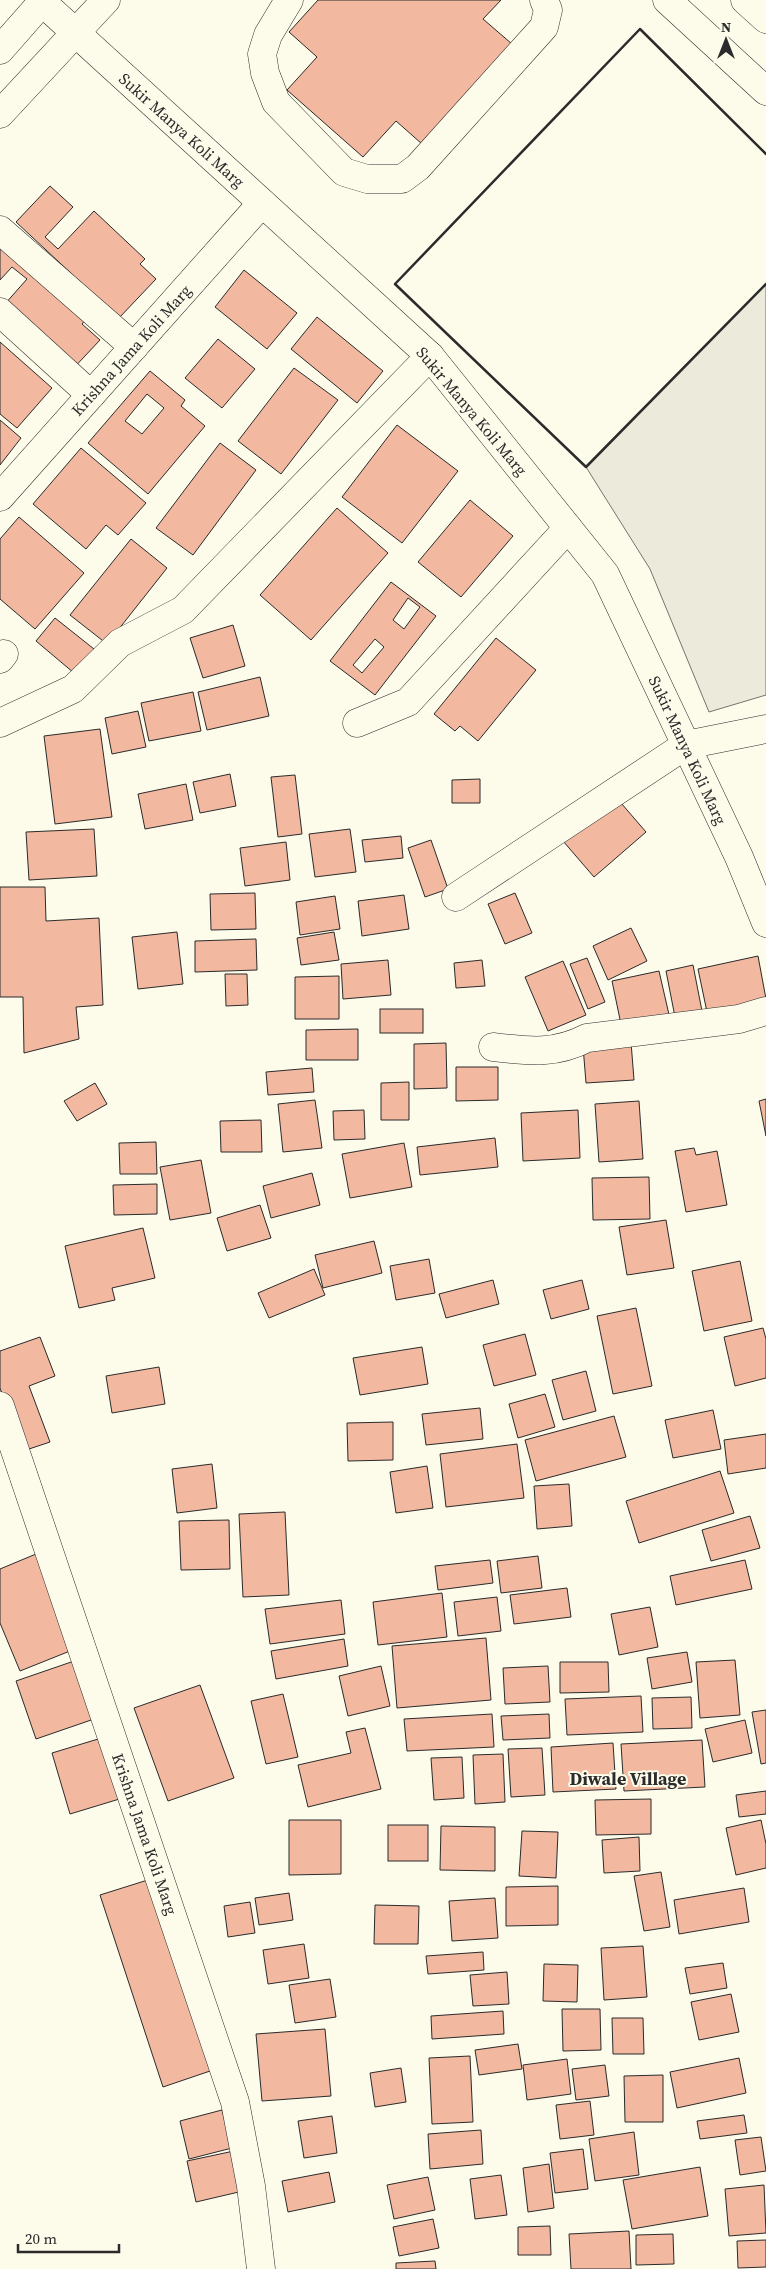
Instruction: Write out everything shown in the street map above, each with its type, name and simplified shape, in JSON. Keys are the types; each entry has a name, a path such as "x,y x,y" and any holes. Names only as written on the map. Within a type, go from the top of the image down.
{"street":[{"path":"0,114 106,0"},
{"path":"289,0 268,35 262,54 265,73 276,102 344,172 367,179 402,178 418,167 544,27 548,10 544,0"},
{"path":"667,0 766,91"},
{"path":"745,0 766,19"},
{"path":"0,50 43,1"},
{"name":"Sukir Manya Koli Marg","path":"43,1 75,33 430,356 605,574 739,857 766,923"},
{"name":"Krishna Jama Koli Marg","path":"0,497 262,203"},
{"path":"0,230 134,347"},
{"path":"0,312 87,399"},
{"path":"0,329 87,399"},
{"path":"0,723 73,689 120,643 183,610 430,356"},
{"path":"357,723 408,702 568,528"},
{"path":"456,897 686,744 766,728"},
{"path":"493,1047 530,1051 569,1047 587,1038 738,1019 766,1011"},
{"name":"Krishna Jama Koli Marg","path":"0,1406 235,2102 251,2186 261,2269"}],"shaded area":[{"path":"766,284 766,695 709,712 650,569 586,467"}],"building":[{"path":"318,0 501,0 483,19 512,44 422,144 396,121 363,157 287,90 317,57 289,32"},
{"path":"50,186 73,207 45,237 58,249 94,211 145,259 140,264 156,279 119,318 16,222"},
{"path":"0,246 88,317 82,324 100,340 69,373 4,305 27,279 12,267 0,280"},
{"path":"244,270 297,313 267,349 215,307"},
{"path":"317,317 383,371 357,403 291,349"},
{"path":"218,339 255,369 222,408 185,378"},
{"path":"0,342 52,388 17,428 0,414"},
{"path":"294,368 338,400 281,474 238,441"},
{"path":"150,371 185,400 181,406 205,426 148,494 88,443","holes":["147,394 164,408 142,434 125,421"]},
{"path":"0,420 21,438 0,465"},
{"path":"397,425 458,471 402,543 342,497"},
{"path":"220,443 256,470 193,555 156,528"},
{"path":"81,448 146,503 118,535 106,525 86,549 33,504"},
{"path":"470,500 513,536 461,597 418,562"},
{"path":"337,508 388,553 311,640 260,595"},
{"path":"19,517 84,573 35,629 0,599 0,539"},
{"path":"131,539 167,568 107,644 70,615"},
{"path":"391,582 436,616 375,695 330,661","holes":["408,598 420,607 404,629 393,620","375,639 384,647 362,673 353,665"]},
{"path":"55,618 94,649 74,673 36,641"},
{"path":"233,625 245,666 203,678 190,638"},
{"path":"496,638 536,670 478,741 460,726 455,731 434,714"},
{"path":"260,677 269,716 207,730 198,692"},
{"path":"193,692 201,731 149,741 141,703"},
{"path":"138,711 146,747 112,754 105,718"},
{"path":"100,729 112,817 55,824 44,736"},
{"path":"230,774 236,806 200,813 193,782"},
{"path":"295,775 302,834 278,837 271,777"},
{"path":"480,779 480,803 452,803 452,780"},
{"path":"186,784 193,820 145,829 138,794"},
{"path":"615,796 646,832 594,877 563,841"},
{"path":"94,829 97,876 29,880 26,832"},
{"path":"350,829 356,872 315,877 309,834"},
{"path":"401,836 403,858 365,862 362,840"},
{"path":"431,840 448,889 425,897 408,848"},
{"path":"286,842 290,880 245,886 240,848"},
{"path":"0,887 45,887 46,921 99,918 103,1005 76,1007 79,1039 24,1053 23,997 0,997"},
{"path":"255,893 256,929 211,930 210,894"},
{"path":"515,893 532,933 505,944 488,904"},
{"path":"404,895 409,929 362,936 358,901"},
{"path":"335,896 340,929 300,935 296,902"},
{"path":"631,928 647,961 608,980 593,946"},
{"path":"177,932 183,984 138,989 132,937"},
{"path":"334,932 339,960 301,965 297,938"},
{"path":"256,939 257,970 195,972 195,941"},
{"path":"758,956 766,999 707,1012 698,969"},
{"path":"587,958 605,1002 588,1009 570,964"},
{"path":"388,960 391,995 343,999 341,964"},
{"path":"482,960 485,986 456,988 454,963"},
{"path":"563,961 586,1015 548,1031 525,977"},
{"path":"693,965 702,1011 675,1017 666,971"},
{"path":"659,971 670,1019 622,1029 612,981"},
{"path":"225,974 247,974 248,1005 226,1006"},
{"path":"339,976 339,1019 295,1019 295,977"},
{"path":"380,1009 423,1009 423,1033 380,1033"},
{"path":"358,1029 358,1060 306,1060 306,1030"},
{"path":"631,1042 634,1080 586,1083 583,1046"},
{"path":"446,1043 447,1088 414,1089 414,1044"},
{"path":"456,1067 498,1067 498,1100 456,1101"},
{"path":"312,1068 314,1092 268,1095 266,1072"},
{"path":"409,1082 409,1120 381,1120 381,1083"},
{"path":"95,1083 107,1104 77,1121 64,1101"},
{"path":"766,1099 766,1136 759,1101"},
{"path":"315,1100 322,1148 283,1152 278,1104"},
{"path":"639,1101 643,1159 599,1162 595,1104"},
{"path":"364,1110 365,1139 334,1140 333,1111"},
{"path":"578,1110 580,1158 523,1161 521,1113"},
{"path":"261,1120 262,1152 221,1152 220,1121"},
{"path":"495,1138 498,1167 420,1175 417,1147"},
{"path":"156,1142 157,1174 120,1174 119,1143"},
{"path":"404,1143 412,1187 350,1198 342,1154"},
{"path":"694,1148 696,1155 717,1151 727,1205 686,1212 675,1151"},
{"path":"201,1160 211,1213 170,1220 160,1167"},
{"path":"312,1173 320,1205 271,1218 263,1186"},
{"path":"649,1177 650,1219 593,1220 592,1178"},
{"path":"157,1184 157,1214 114,1215 113,1185"},
{"path":"260,1205 271,1238 227,1251 217,1218"},
{"path":"666,1220 674,1268 627,1275 619,1227"},
{"path":"143,1228 155,1278 112,1288 115,1300 79,1308 65,1246"},
{"path":"374,1241 382,1273 323,1288 315,1255"},
{"path":"429,1259 435,1293 396,1300 390,1266"},
{"path":"740,1261 752,1321 704,1331 692,1271"},
{"path":"314,1269 325,1295 269,1318 258,1293"},
{"path":"493,1280 499,1304 446,1318 439,1294"},
{"path":"582,1280 589,1309 551,1319 543,1290"},
{"path":"636,1308 652,1386 613,1394 597,1316"},
{"path":"763,1328 766,1339 766,1378 735,1386 724,1337"},
{"path":"525,1334 536,1375 494,1386 483,1345"},
{"path":"40,1337 55,1376 29,1386 50,1442 23,1451 0,1388 0,1351"},
{"path":"422,1347 428,1384 360,1395 353,1358"},
{"path":"159,1367 165,1404 112,1413 106,1376"},
{"path":"586,1371 596,1411 563,1420 552,1380"},
{"path":"545,1394 555,1427 518,1438 509,1404"},
{"path":"480,1408 483,1439 426,1445 422,1414"},
{"path":"713,1410 721,1449 673,1458 665,1420"},
{"path":"614,1416 626,1457 536,1481 525,1440"},
{"path":"393,1422 393,1460 348,1461 347,1423"},
{"path":"766,1434 766,1468 728,1474 724,1440"},
{"path":"517,1444 524,1498 446,1507 440,1454"},
{"path":"212,1464 217,1508 177,1513 172,1469"},
{"path":"427,1466 433,1508 396,1513 390,1472"},
{"path":"720,1471 734,1513 639,1543 626,1501"},
{"path":"569,1484 572,1526 537,1529 534,1486"},
{"path":"285,1512 289,1595 243,1597 239,1514"},
{"path":"750,1516 760,1548 711,1561 702,1530"},
{"path":"229,1520 230,1569 181,1570 179,1521"},
{"path":"36,1554 75,1649 20,1671 0,1623 0,1569"},
{"path":"538,1556 542,1588 501,1593 497,1561"},
{"path":"490,1560 493,1583 438,1590 435,1566"},
{"path":"745,1560 752,1589 676,1605 670,1576"},
{"path":"567,1588 571,1617 514,1624 510,1595"},
{"path":"442,1593 447,1637 378,1645 373,1602"},
{"path":"497,1597 501,1631 458,1636 454,1602"},
{"path":"341,1600 345,1634 270,1644 265,1609"},
{"path":"650,1607 658,1647 619,1655 611,1614"},
{"path":"486,1638 491,1700 397,1708 392,1646"},
{"path":"344,1639 348,1666 276,1679 271,1651"},
{"path":"687,1652 692,1682 652,1689 647,1658"},
{"path":"77,1660 97,1718 36,1739 16,1681"},
{"path":"735,1660 740,1715 700,1718 696,1662"},
{"path":"560,1662 608,1662 609,1692 560,1693"},
{"path":"381,1666 390,1706 348,1716 339,1676"},
{"path":"548,1666 550,1702 505,1704 503,1668"},
{"path":"200,1685 234,1778 168,1801 134,1708"},
{"path":"283,1694 298,1757 266,1764 251,1701"},
{"path":"641,1696 643,1732 567,1735 565,1699"},
{"path":"691,1697 692,1728 653,1729 652,1698"},
{"path":"766,1710 766,1763 761,1764 752,1712"},
{"path":"492,1714 494,1747 407,1751 404,1719"},
{"path":"549,1714 550,1738 503,1740 501,1716"},
{"path":"745,1720 752,1753 713,1762 705,1729"},
{"path":"365,1728 381,1789 308,1807 298,1765 351,1753 346,1732"},
{"path":"108,1736 126,1797 70,1814 52,1753"},
{"path":"702,1740 705,1787 624,1791 621,1744"},
{"path":"613,1743 616,1789 553,1792 551,1747"},
{"path":"542,1748 545,1795 511,1797 508,1749"},
{"path":"503,1754 505,1802 475,1804 473,1755"},
{"path":"462,1757 464,1798 434,1800 431,1758"},
{"path":"766,1791 766,1814 739,1817 736,1795"},
{"path":"651,1799 651,1834 596,1835 595,1800"},
{"path":"289,1820 341,1820 341,1874 289,1875"},
{"path":"761,1820 766,1844 766,1868 736,1875 726,1828"},
{"path":"388,1825 428,1825 428,1861 388,1861"},
{"path":"441,1826 495,1827 495,1871 440,1870"},
{"path":"522,1831 558,1832 556,1878 519,1876"},
{"path":"639,1837 640,1871 604,1873 602,1840"},
{"path":"661,1872 670,1927 644,1931 634,1876"},
{"path":"154,1878 216,2069 163,2087 100,1895"},
{"path":"558,1886 558,1925 506,1926 506,1887"},
{"path":"744,1888 749,1922 679,1934 674,1900"},
{"path":"289,1893 293,1920 259,1925 255,1898"},
{"path":"495,1898 498,1938 452,1941 449,1901"},
{"path":"250,1902 255,1933 228,1937 224,1906"},
{"path":"375,1905 419,1906 418,1944 374,1944"},
{"path":"304,1944 309,1978 268,1984 263,1950"},
{"path":"643,1946 647,1997 604,2000 601,1948"},
{"path":"483,1952 484,1970 428,1974 426,1956"},
{"path":"723,1963 727,1988 690,1994 685,1968"},
{"path":"544,1964 578,1965 577,2002 543,2001"},
{"path":"507,1972 509,2004 473,2006 470,1975"},
{"path":"330,1979 336,2017 295,2023 289,1985"},
{"path":"731,1994 739,2032 699,2040 691,2002"},
{"path":"562,2009 600,2009 601,2050 563,2051"},
{"path":"503,2011 504,2034 432,2039 431,2016"},
{"path":"612,2018 643,2018 644,2054 613,2054"},
{"path":"325,2029 331,2096 262,2101 256,2034"},
{"path":"518,2044 522,2069 479,2075 475,2050"},
{"path":"470,2056 473,2122 432,2124 429,2058"},
{"path":"739,2058 746,2093 677,2108 670,2072"},
{"path":"567,2059 571,2094 527,2100 523,2065"},
{"path":"605,2065 609,2096 576,2100 572,2069"},
{"path":"401,2068 406,2102 375,2107 370,2073"},
{"path":"663,2075 663,2122 625,2122 624,2076"},
{"path":"590,2101 594,2135 560,2139 556,2105"},
{"path":"222,2110 232,2148 189,2159 180,2121"},
{"path":"744,2115 747,2133 700,2139 697,2121"},
{"path":"332,2116 337,2153 304,2158 298,2121"},
{"path":"481,2130 483,2164 430,2169 428,2134"},
{"path":"634,2132 639,2175 595,2181 589,2139"},
{"path":"761,2137 766,2171 740,2175 735,2140"},
{"path":"583,2149 588,2189 555,2193 550,2153"},
{"path":"234,2151 243,2191 196,2202 187,2161"},
{"path":"549,2164 554,2208 528,2212 523,2168"},
{"path":"700,2167 708,2216 632,2229 623,2180"},
{"path":"329,2172 335,2202 288,2212 282,2181"},
{"path":"501,2175 507,2215 475,2219 470,2179"},
{"path":"428,2177 435,2210 394,2219 387,2185"},
{"path":"764,2185 766,2233 729,2236 725,2189"},
{"path":"433,2219 439,2248 399,2256 393,2227"},
{"path":"550,2226 551,2255 518,2255 518,2227"},
{"path":"629,2231 631,2269 571,2269 569,2234"},
{"path":"673,2234 674,2264 636,2265 636,2235"},
{"path":"766,2240 766,2267 738,2268 737,2241"},
{"path":"435,2261 436,2269 396,2269 396,2263"}],"wall":[{"path":"766,154 640,29 395,284 586,467 766,284"}],"district":[{"name":"Diwale Village","path":"628,1778"}]}
